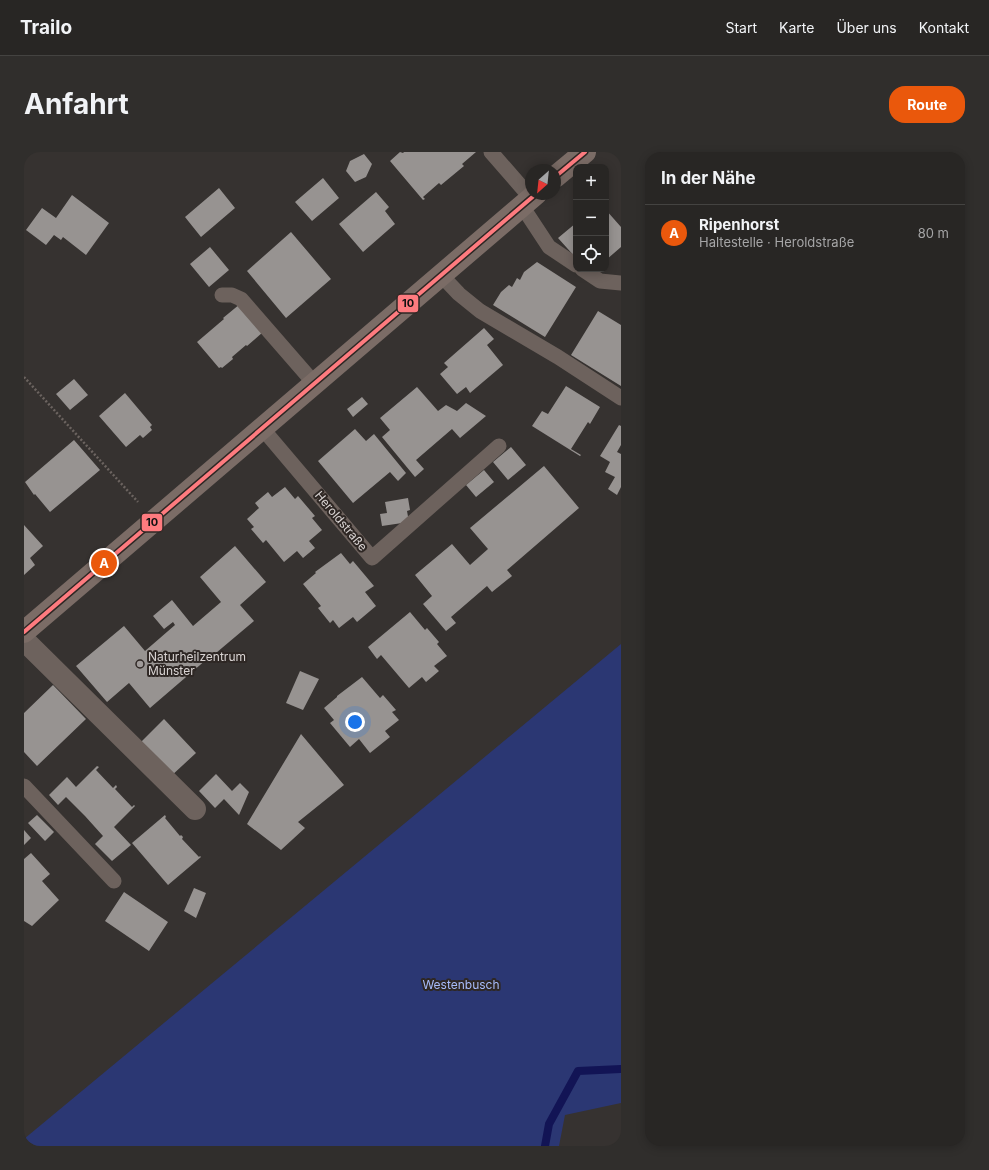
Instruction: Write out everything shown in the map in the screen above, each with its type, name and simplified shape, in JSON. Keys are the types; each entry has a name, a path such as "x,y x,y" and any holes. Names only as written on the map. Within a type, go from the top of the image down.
{"main road":[{"path":"561,172 585,152"},
{"path":"24,632 529,200"}],"street":[{"path":"24,640 195,809"}],"lane":[{"path":"491,152 525,193"},
{"path":"530,200 549,247 573,263"},
{"path":"586,272 600,281 621,283"},
{"path":"441,275 459,294 480,311 558,357 621,398"},
{"path":"222,295 232,295 241,299 314,383"},
{"name":"Heroldstraße","path":"262,428 372,558 499,446"},
{"path":"24,786 114,881"}],"path":[{"path":"24,377 154,520"}],"green space":[{"name":"Westenbusch","path":"621,644 621,1103 565,1115 559,1146 24,1146 24,1139"}],"building":[{"path":"400,152 476,152 462,164 464,166 441,185 439,183 423,197 425,199 423,200 390,161"},
{"path":"364,154 372,164 366,177 355,182 346,171 350,161"},
{"path":"323,178 339,198 312,221 295,202"},
{"path":"219,188 235,208 201,237 185,217"},
{"path":"376,192 389,207 385,211 395,224 363,252 339,224"},
{"path":"72,195 109,223 86,255 63,237 61,240 54,235 46,245 26,230 42,208 56,218"},
{"path":"609,213 621,227 621,247 609,257"},
{"path":"573,226 573,255 558,238"},
{"path":"291,232 331,279 286,318 247,271"},
{"path":"210,247 229,270 209,287 190,264"},
{"path":"537,262 576,287 545,337 493,305 501,292 509,285 512,287 517,278 520,280 524,272"},
{"path":"240,304 263,332 232,357 233,359 222,368 219,368 197,342"},
{"path":"598,311 621,325 621,386 571,355"},
{"path":"484,328 494,339 487,345 503,365 470,393 466,387 457,394 440,374 448,367 444,363"},
{"path":"74,379 88,395 70,410 56,394"},
{"path":"566,386 600,407 590,424 588,422 571,449 581,455 580,456 532,426 542,411 548,414"},
{"path":"417,387 438,411 446,405 457,411 466,403 486,416 460,438 452,429 416,460 424,469 415,477 382,437 390,430 380,418"},
{"path":"125,393 152,425 150,427 152,430 143,438 140,435 126,447 99,416"},
{"path":"362,397 368,404 353,417 347,409"},
{"path":"619,425 621,426 621,445 617,452 621,454 621,487 617,495 608,489 615,477 605,472 610,462 600,456"},
{"path":"355,429 366,441 374,434 406,473 398,481 390,472 353,503 318,461"},
{"path":"74,440 100,470 50,512 35,494 34,495 25,482"},
{"path":"511,447 526,465 508,480 493,462"},
{"path":"544,466 579,508 507,570 512,576 492,592 487,586 451,617 456,623 446,631 423,604 432,596 415,575 452,544 470,565 488,549 470,528"},
{"path":"484,470 494,482 476,497 466,485"},
{"path":"285,487 295,499 298,496 315,516 312,518 322,530 309,541 315,548 303,558 297,551 284,562 266,540 263,543 251,529 254,527 247,519 259,508 255,503 268,492 272,497"},
{"path":"408,498 410,510 407,511 409,522 382,526 380,514 387,513 385,502"},
{"path":"24,525 43,546 30,558 35,565 24,575"},
{"path":"235,546 266,582 240,605 254,621 216,653 219,657 218,658 214,653 150,708 129,683 107,702 76,666 124,626 145,651 175,625 173,622 164,629 153,616 172,600 193,626 221,602 200,577"},
{"path":"341,553 350,564 353,561 374,586 365,592 376,606 357,622 353,617 339,628 333,620 330,623 318,608 321,606 303,584 316,573 315,572"},
{"path":"410,612 425,630 427,628 439,642 437,644 447,656 434,666 439,671 426,682 422,677 409,688 381,655 377,659 368,647"},
{"path":"300,671 319,679 303,710 286,703"},
{"path":"362,677 380,698 383,695 396,710 392,712 399,720 385,731 390,737 370,753 359,739 350,747 330,723 334,720 324,708"},
{"path":"53,685 86,719 37,766 24,752 24,713"},
{"path":"164,719 196,753 170,777 139,744"},
{"path":"301,734 344,785 298,822 305,828 281,850 247,824"},
{"path":"97,766 99,767 96,770 113,788 116,785 117,787 115,789 132,807 134,805 135,806 114,827 131,845 112,861 95,844 103,836 85,816 66,797 58,805 49,795 67,777 76,787"},
{"path":"216,774 232,791 240,783 249,792 239,815 224,799 215,808 199,791"},
{"path":"37,815 54,832 45,841 28,823"},
{"path":"165,815 165,818 180,836 181,835 183,837 182,839 199,857 201,857 168,885 132,843"},
{"path":"24,830 31,838 24,845"},
{"path":"31,853 50,874 42,881 59,900 32,926 24,921 24,859"},
{"path":"194,888 206,893 196,918 184,911"},
{"path":"124,892 168,922 149,951 105,921"}],"waterway":[{"path":"545,1146 549,1124 578,1071 621,1069"}],"transit line":[{"name":"10","path":"561,172 585,152"},
{"name":"10","path":"24,632 529,200"}],"place":[{"name":"Ripenhorst","path":"104,563"},
{"name":"Naturheilzentrum Münster","path":"140,664"}]}
